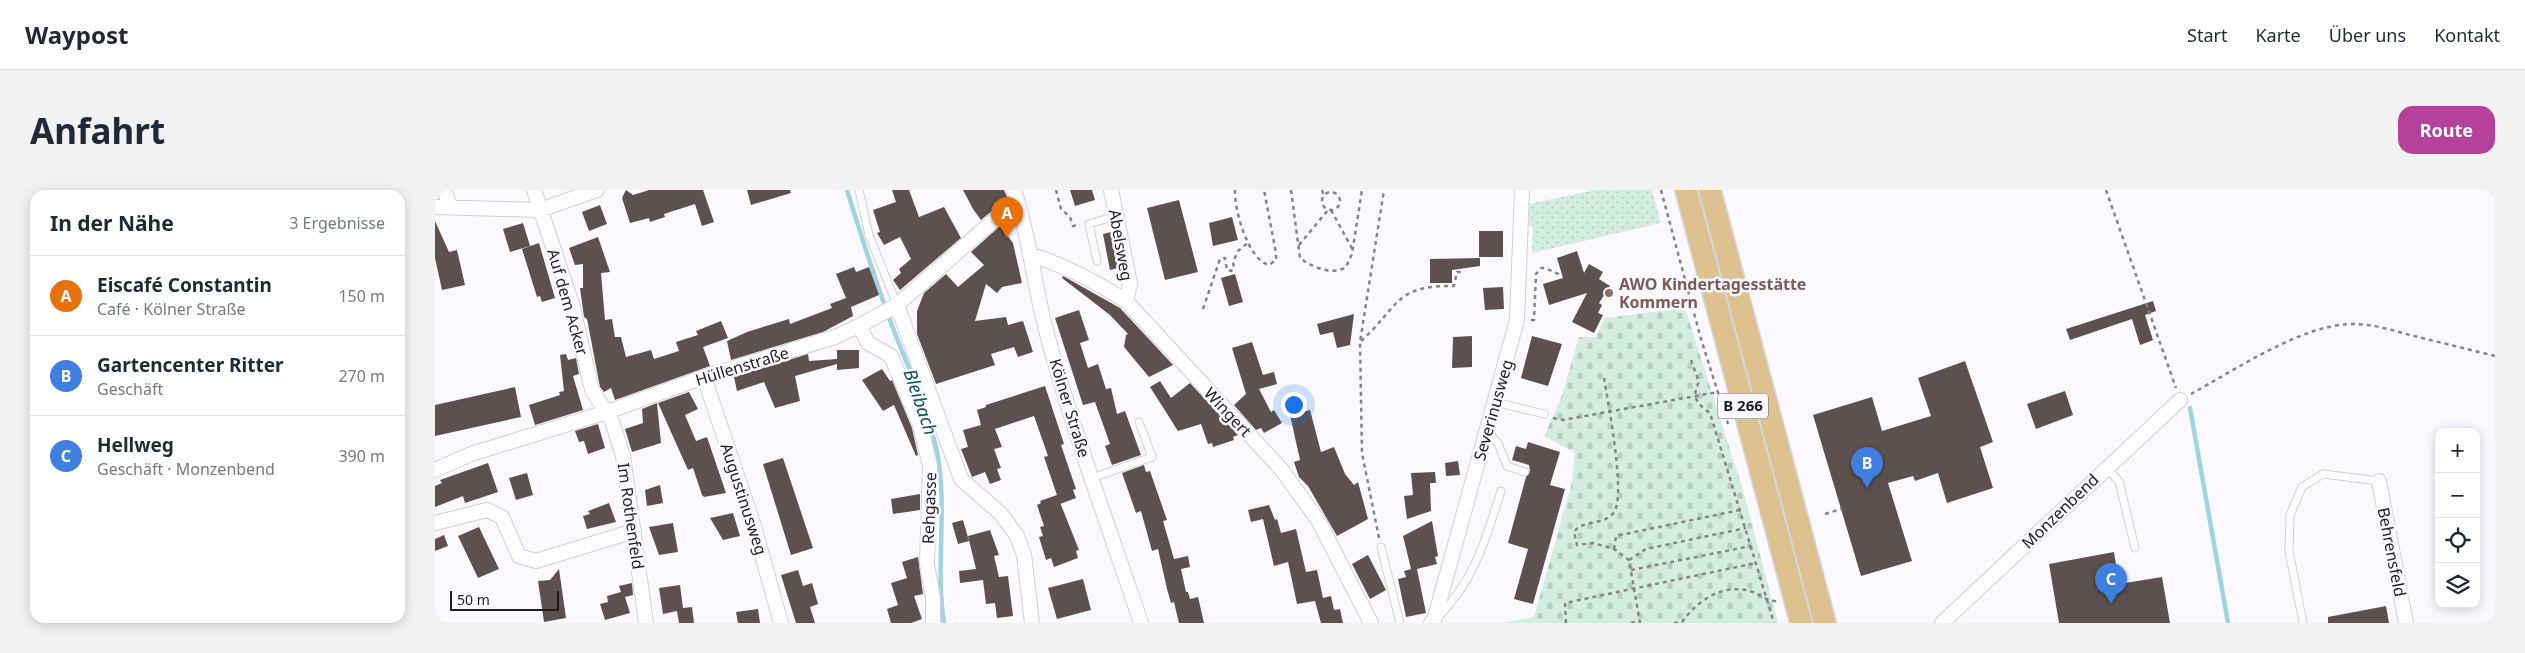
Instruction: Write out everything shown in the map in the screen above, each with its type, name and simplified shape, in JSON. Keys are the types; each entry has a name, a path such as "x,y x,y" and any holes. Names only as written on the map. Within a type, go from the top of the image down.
{"main road":[{"name":"B 266","path":"1685,190 1801,623"},
{"name":"B 266","path":"1709,190 1825,623"}],"street":[{"path":"444,190 450,206"},
{"name":"Auf dem Acker","path":"533,190 572,304 592,390 607,412"},
{"path":"435,206 540,210 597,190"},
{"name":"Kölner Straße","path":"1014,190 1031,255 1034,281 1047,336 1141,623"},
{"name":"Abelsweg","path":"1111,190 1130,283 1126,300"},
{"name":"Severinusweg","path":"1433,622 1517,320 1522,190"},
{"name":"Hüllenstraße","path":"435,470 471,454 607,412 704,376 835,337 891,308 1000,215 1020,208"},
{"name":"Wingert","path":"1031,255 1052,261 1100,284 1126,300 1281,469 1318,520 1371,623"},
{"path":"891,308 961,479 1001,514 1017,536 1024,554 1032,623"},
{"name":"Rehgasse","path":"859,326 868,343 891,356 921,425 930,466 927,564 933,598 933,623"},
{"name":"Augustinusweg","path":"704,376 754,526 781,623"},
{"name":"Monzenbend","path":"1942,623 2105,468 2180,400"},
{"name":"Im Rothenfeld","path":"607,412 623,456 646,623"},
{"name":"Behrensfeld","path":"2379,481 2406,623"},
{"path":"435,523 487,510 502,517 519,556 536,561 634,531"}],"lane":[{"path":"859,190 869,235 891,308"},
{"path":"1097,261 1089,224 1117,216"},
{"path":"1495,402 1544,414"},
{"path":"1092,478 1152,457 1139,422"},
{"path":"1487,432 1497,443 1507,466 1525,472"},
{"path":"2105,468 2119,481 2135,548"},
{"path":"2303,623 2289,551 2290,515 2302,488 2323,474 2379,481"},
{"path":"1433,622 1468,581 1482,552 1501,491"},
{"path":"1381,547 1400,623"}],"path":[{"path":"1056,190 1061,209 1070,217 1073,226 1089,224"},
{"path":"1235,190 1240,228 1264,264 1273,264 1276,260 1276,253 1264,190"},
{"path":"1291,190 1300,258 1333,271 1346,267 1353,250 1362,190"},
{"path":"1322,190 1324,196"},
{"path":"1381,547 1361,453 1360,342 1384,190"},
{"path":"1661,190 1701,338 1729,425"},
{"path":"2106,190 2180,400 2270,350 2311,332 2332,326 2355,324 2381,328 2495,356"},
{"path":"1298,245 1330,210 1338,206 1337,196 1329,191 1324,196 1322,204 1330,210 1353,250"},
{"path":"1203,309 1221,259 1225,258 1227,270 1231,271 1234,268 1233,262 1239,251 1249,242"},
{"path":"1517,320 1534,320 1536,274 1538,270 1545,268 1563,276"},
{"path":"1360,342 1406,294 1430,286 1455,286 1457,272 1465,272"},
{"path":"1691,360 1699,382 1694,392 1695,396 1699,406 1710,413 1774,623"},
{"path":"1604,378 1619,486 1617,507 1607,519 1578,527 1574,532 1577,545 1593,543 1614,549 1629,560 1640,622 1631,623"},
{"path":"1556,419 1609,412 1718,392"},
{"path":"1825,514 1841,509"},
{"path":"1614,549 1616,536 1740,510"},
{"path":"1629,560 1646,549 1746,528"},
{"path":"1631,570 1751,546"},
{"path":"1566,623 1565,603 1756,563"},
{"path":"1674,623 1682,622 1692,608 1704,598 1732,589 1747,590 1767,599 1778,601"},
{"path":"1776,593 1780,608"}],"green space":[{"path":"1595,190 1652,190 1661,223 1532,253 1533,227 1527,223 1528,204"},
{"path":"1685,308 1743,490 1778,623 1503,623 1534,617 1571,486 1575,453 1544,436 1561,398 1579,337 1595,337 1605,318"}],"building":[{"path":"626,190 633,195 649,190 703,190 714,222 702,226 695,204 664,214 665,217 650,222 649,218 630,223 622,198"},
{"path":"747,190 790,190 791,193 751,205"},
{"path":"892,190 909,190 919,217 944,207 961,238 900,290 893,280 901,273 899,269 911,259 900,237 884,245 877,233 880,232 873,210 896,202"},
{"path":"963,190 1004,190 1008,199 1004,205 995,208 981,220"},
{"path":"1070,190 1092,190 1095,200 1075,206"},
{"path":"1179,200 1198,272 1165,280 1147,208"},
{"path":"600,205 607,224 589,231 582,212"},
{"path":"1232,217 1238,240 1213,246 1209,223"},
{"path":"435,221 449,252 457,250 465,285 442,290 435,258"},
{"path":"523,223 530,246 510,252 503,229"},
{"path":"1000,226 1013,243 1022,283 1002,287 997,293 986,284 975,321 1006,317 1008,325 1023,321 1033,352 1018,357 1014,347 991,354 995,365 936,384 917,334 917,311 924,293 946,274 958,287 984,265 971,252"},
{"path":"1479,231 1503,231 1503,257 1479,257"},
{"path":"1111,232 1118,268 1110,270 1103,234"},
{"path":"598,237 610,272 601,273 605,320 612,319 615,337 621,337 626,357 651,350 654,359 679,351 676,342 698,335 696,331 721,321 728,338 703,347 710,366 615,400 611,388 604,392 600,387 587,319 584,317 580,288 583,288 583,264 575,265 569,248"},
{"path":"539,243 555,298 542,302 540,296 537,297 522,249"},
{"path":"1577,251 1584,273 1589,264 1603,272 1599,279 1610,286 1599,303 1602,305 1598,313 1603,315 1594,333 1572,322 1587,293 1549,305 1543,284 1563,278 1557,258"},
{"path":"1480,258 1480,266 1452,270 1452,283 1430,283 1430,259"},
{"path":"854,267 856,272 869,267 879,295 851,307 853,316 823,332 731,360 727,341 747,332 789,319 790,324 832,308 830,304 846,298 836,274"},
{"path":"1235,274 1243,302 1229,306 1221,278"},
{"path":"1063,276 1120,308 1173,365 1149,377 1124,347 1126,335 1128,334 1110,315 1062,278"},
{"path":"1503,287 1504,309 1485,310 1483,288"},
{"path":"2153,301 2156,311 2145,315 2153,340 2140,345 2132,319 2070,340 2066,329"},
{"path":"1079,310 1089,340 1080,343 1088,368 1098,364 1106,389 1111,388 1117,414 1125,411 1141,455 1112,465 1105,446 1110,444 1095,402 1083,405 1055,318"},
{"path":"1354,314 1350,345 1337,348 1333,332 1320,335 1317,324"},
{"path":"1472,336 1472,367 1452,368 1453,337"},
{"path":"1532,336 1562,344 1548,386 1521,378"},
{"path":"1252,342 1263,375 1274,372 1277,384 1259,389 1271,412 1274,410 1282,423 1264,433 1261,428 1256,430 1234,405 1246,394 1232,348"},
{"path":"837,350 859,350 859,368 837,370 837,364 795,376 800,401 775,408 764,382 737,391 734,377 808,354 809,361 837,359"},
{"path":"566,354 568,360 576,358 579,374 573,376 583,410 535,425 529,405 560,395 559,392 564,391 560,355"},
{"path":"1965,361 1993,442 1980,447 1993,488 1947,503 1938,473 1915,481 1913,476 1888,483 1912,561 1861,576 1813,415 1872,397 1882,431 1931,416 1918,378"},
{"path":"882,369 890,381 892,380 912,428 918,455 916,456 894,405 883,411 862,380"},
{"path":"1160,381 1171,398 1190,383 1238,435 1233,437 1234,440 1213,447 1212,443 1208,444 1201,424 1178,431 1150,387"},
{"path":"1045,386 1064,444 1061,445 1076,489 1073,490 1076,498 1060,504 1044,457 1048,456 1034,416 995,429 1002,447 994,449 1001,468 997,469 1001,480 990,484 985,472 972,477 961,449 968,447 963,430 981,425 977,410 986,407 986,405"},
{"path":"515,387 521,417 435,436 435,405"},
{"path":"2065,391 2073,415 2036,429 2027,404"},
{"path":"689,392 698,409 685,415 696,441 707,437 726,493 704,497 702,495 693,468 688,470 658,403"},
{"path":"657,403 661,443 632,452 625,429 643,423 642,409"},
{"path":"1310,410 1321,452 1334,447 1345,474 1354,485 1358,482 1368,519 1337,536 1308,486 1299,477 1294,462 1300,460 1290,415"},
{"path":"598,424 605,448 588,454 584,441 579,442 575,431"},
{"path":"1528,442 1560,452 1550,485 1565,489 1533,604 1514,599 1528,549 1508,543 1526,477 1530,471 1529,465 1512,460 1516,446 1526,449"},
{"path":"783,458 813,548 791,555 763,464"},
{"path":"1458,461 1460,475 1446,476 1445,463"},
{"path":"488,463 498,492 465,503 463,496 435,507 435,486 442,483 440,480"},
{"path":"1144,465 1146,472 1150,471 1167,520 1163,521 1174,559 1188,556 1190,567 1181,569 1186,592 1188,592 1190,599 1198,597 1204,623 1179,623 1174,602 1171,603 1167,589 1158,549 1152,551 1141,511 1136,513 1122,473"},
{"path":"1435,472 1436,483 1430,483 1431,511 1407,519 1404,496 1413,495 1411,473"},
{"path":"527,473 533,495 516,500 509,478"},
{"path":"660,485 663,503 647,506 645,490"},
{"path":"920,494 920,510 893,514 891,499"},
{"path":"1057,495 1079,550 1076,551 1078,558 1054,567 1051,558 1046,560 1039,537 1043,536 1040,527 1044,526 1037,505 1041,503 1040,501"},
{"path":"609,503 616,522 587,529 583,516 590,514 588,511"},
{"path":"1269,505 1275,520 1277,519 1281,533 1296,529 1306,572 1317,570 1323,598 1331,596 1334,610 1340,609 1343,623 1321,623 1315,601 1297,604 1288,562 1274,566 1263,519 1251,522 1248,510"},
{"path":"733,513 740,536 723,540 710,518"},
{"path":"963,520 969,541 958,544 952,523"},
{"path":"1432,521 1438,556 1435,557 1437,564 1417,569 1426,613 1406,617 1398,579 1406,577 1404,571 1411,569 1403,536"},
{"path":"673,523 678,552 659,555 649,527"},
{"path":"479,527 499,569 478,578 458,536"},
{"path":"990,530 999,555 994,556 999,577 1008,576 1013,616 997,618 995,603 986,604 983,580 960,583 959,571 976,569 968,536"},
{"path":"444,535 448,546 435,551 435,539"},
{"path":"2114,552 2119,584 2162,577 2170,623 2059,623 2049,564"},
{"path":"1368,555 1386,590 1370,599 1352,564"},
{"path":"918,557 923,594 914,596 922,619 911,623 891,623 887,609 898,605 891,583 907,578 902,562"},
{"path":"559,569 566,618 544,622 538,581 550,580"},
{"path":"798,570 803,586 812,583 818,604 810,607 815,623 796,623 781,575"},
{"path":"1083,579 1091,610 1057,619 1048,588"},
{"path":"632,583 633,595 625,597 630,613 605,620 600,604 608,602 607,596 621,592 619,586"},
{"path":"680,585 683,608 692,607 694,623 679,623 677,611 663,614 659,588"},
{"path":"2386,606 2389,623 2328,623 2328,617"},
{"path":"758,609 760,623 738,623 736,612"}],"waterway":[{"name":"Bleibach","path":"847,190 885,307 928,419 937,452 942,516 941,580 944,623"},
{"path":"2190,408 2228,623"}],"place":[{"name":"Eiscafé Constantin","path":"1007,238"},
{"name":"AWO Kindertagesstätte Kommern","path":"1609,293"},
{"name":"Gartencenter Ritter","path":"1867,488"},
{"name":"Hellweg","path":"2111,604"}]}
